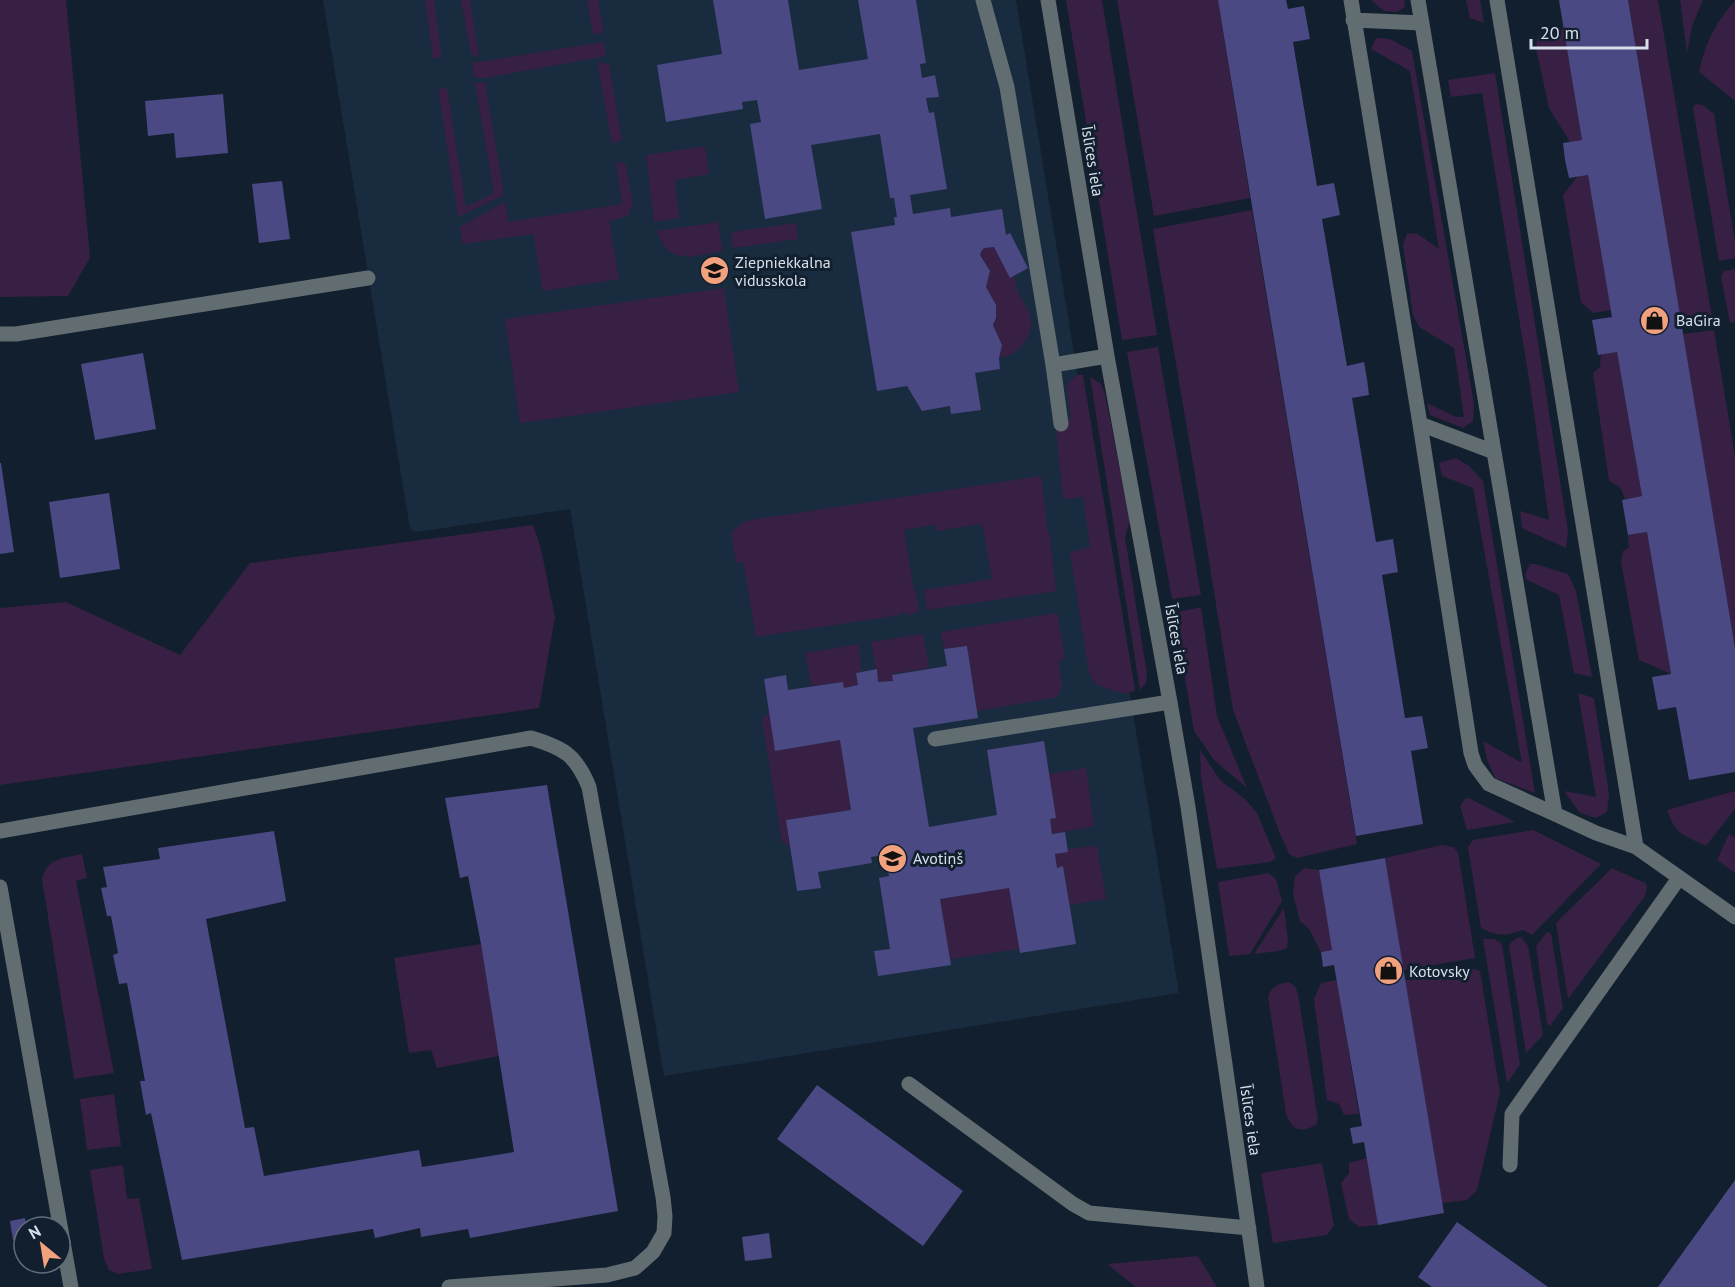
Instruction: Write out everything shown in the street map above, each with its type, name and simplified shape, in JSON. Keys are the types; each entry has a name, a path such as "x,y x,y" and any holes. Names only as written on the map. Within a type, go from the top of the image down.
{"street":[{"path":"983,0 1007,87 1061,424"},
{"name":"Īslīces iela","path":"1048,0 1107,356 1170,702 1199,879 1257,1287"},
{"path":"1351,0 1471,753 1475,765 1489,784 1596,833 1636,847 1735,917"},
{"path":"1418,0 1555,814"},
{"path":"1497,0 1636,847"},
{"path":"1353,20 1422,22"},
{"path":"0,334 16,334 368,278"},
{"path":"1053,365 1107,356"},
{"path":"1420,424 1494,452"},
{"path":"935,739 1170,702"},
{"path":"0,831 531,738 553,744 573,757 582,769 589,787 663,1197 664,1233 653,1252 635,1268 607,1275 449,1287"},
{"path":"1510,1165 1512,1114 1679,878"},
{"path":"0,887 71,1287"},
{"path":"909,1084 1073,1204 1089,1213 1249,1228"}],"shaded area":[{"path":"0,0 66,0 90,258 68,296 0,297"},
{"path":"323,0 1016,0 1179,993 664,1076 570,509 417,532 411,530"},
{"path":"425,0 434,0 442,57 433,59"},
{"path":"461,0 470,0 479,57 471,54"},
{"path":"587,0 598,0 604,33 593,34"},
{"path":"1066,0 1102,0 1157,335 1122,340"},
{"path":"1117,0 1218,0 1250,198 1154,216"},
{"path":"1371,0 1404,0 1405,7 1397,12 1384,11"},
{"path":"1466,0 1480,0 1484,23 1470,18"},
{"path":"1628,0 1658,0 1712,317 1681,322"},
{"path":"1680,0 1703,0 1692,26 1687,53"},
{"path":"1735,1 1735,101 1699,72 1712,34"},
{"path":"1564,29 1582,140 1570,142 1549,108 1536,48 1538,36"},
{"path":"1376,38 1390,39 1412,51 1474,404 1473,421 1463,428 1430,415 1427,403 1456,417 1464,417 1454,348 1419,327 1413,315 1403,245 1407,233 1418,234 1439,249 1410,71 1371,49"},
{"path":"604,42 606,56 485,78 474,77 472,63"},
{"path":"597,62 609,64 622,140 612,144"},
{"path":"1495,73 1568,531 1566,548 1522,528 1520,511 1549,520 1530,385 1482,93 1451,97 1448,80"},
{"path":"485,82 504,195 458,217 438,89 447,88 466,207 494,193 475,83"},
{"path":"1696,104 1703,105 1714,114 1735,242 1735,258 1719,261 1693,108"},
{"path":"705,146 709,174 675,180 679,218 654,222 646,155"},
{"path":"625,162 633,204 628,216 609,221 619,279 543,291 533,234 463,244 460,227 505,202 508,222 622,204 616,163"},
{"path":"1588,175 1611,310 1593,313 1581,302 1563,195 1578,176"},
{"path":"1252,210 1357,844 1297,858 1289,854 1279,831 1233,710 1153,229"},
{"path":"718,222 723,251 702,255 684,256 668,250 656,231"},
{"path":"796,223 798,239 733,248 731,232"},
{"path":"994,247 1015,278 1017,290 1028,311 1031,323 1028,337 1023,344 1015,352 1003,357 999,357 1001,343 993,325 996,318 996,305 987,291 986,284 990,271 980,255 984,248"},
{"path":"1735,269 1735,322 1730,323 1721,277 1724,271"},
{"path":"724,288 739,392 520,423 505,319"},
{"path":"1714,330 1735,456 1735,648 1683,334"},
{"path":"1158,347 1201,595 1172,599 1127,352"},
{"path":"1617,352 1642,496 1625,499 1620,487 1609,481 1593,373 1600,367 1601,354"},
{"path":"1077,375 1083,375 1135,690 1126,693 1115,692 1095,684 1089,674 1070,552 1090,547 1083,497 1063,499 1056,430 1067,423 1071,417 1067,388 1068,383"},
{"path":"1090,377 1101,384 1105,394 1130,521 1125,537 1147,674 1146,683 1140,690"},
{"path":"1456,458 1469,466 1483,481 1535,793 1495,778 1487,759 1483,741 1522,763 1473,488 1442,476 1439,463"},
{"path":"1041,476 1056,591 927,610 924,590 992,579 982,524 936,531 935,524 904,530 919,612 906,615 906,612 900,615 756,637 743,562 736,563 731,533 742,523"},
{"path":"533,525 541,549 555,617 539,708 0,785 0,608 66,602 180,655 250,563"},
{"path":"1647,532 1671,674 1639,660 1621,562 1623,551 1629,547 1628,535"},
{"path":"1530,564 1568,574 1576,591 1592,677 1574,673 1559,595 1527,580 1525,574"},
{"path":"1201,607 1217,716 1247,788 1214,760 1194,731 1174,613"},
{"path":"1057,613 1065,657 1059,662 1062,686 1058,697 977,711 967,646 944,649 941,632"},
{"path":"923,634 929,668 892,674 893,681 878,682 871,642"},
{"path":"859,644 861,672 856,673 858,685 844,688 842,682 812,686 805,653"},
{"path":"1578,693 1594,698 1609,794 1607,812 1596,818 1580,813 1564,791 1596,797"},
{"path":"769,712 775,751 840,740 851,810 786,820 790,848 782,841 762,720"},
{"path":"1200,750 1220,780 1245,799 1257,813 1276,858 1270,862 1217,869 1201,778"},
{"path":"1086,768 1094,826 1052,834 1049,774"},
{"path":"1735,791 1735,809 1706,846 1681,833 1674,825 1667,810"},
{"path":"1469,798 1515,822 1467,830 1460,806 1465,799"},
{"path":"1533,830 1601,864 1532,935 1523,930 1497,934 1481,928 1468,847 1473,840"},
{"path":"1729,834 1735,838 1735,873 1717,860"},
{"path":"1442,845 1453,847 1458,852 1475,958 1403,970 1385,858"},
{"path":"1097,846 1106,899 1070,905 1064,867 1057,868 1055,854 1068,852 1068,849"},
{"path":"82,854 87,878 76,881 114,1073 74,1079 42,879 52,863 62,858"},
{"path":"1305,868 1319,870 1332,950 1321,952 1309,929 1300,921 1293,894 1295,876"},
{"path":"1612,868 1645,883 1647,887 1645,896 1568,999 1556,923"},
{"path":"1268,873 1276,879 1282,901 1250,954 1229,956 1218,882"},
{"path":"1009,888 1019,949 950,959 940,899"},
{"path":"1284,908 1287,948 1254,954"},
{"path":"1547,932 1551,933 1563,1008 1550,1026 1547,1023 1536,946"},
{"path":"1521,937 1528,946 1543,1035 1526,1053 1509,946"},
{"path":"1483,939 1494,939 1502,944 1520,1065 1507,1083"},
{"path":"481,944 499,1056 437,1068 431,1050 409,1053 394,958"},
{"path":"1466,969 1480,971 1500,1093 1477,1190 1467,1200 1442,1203 1405,980"},
{"path":"1337,980 1359,1114 1344,1115 1339,1104 1327,1100 1314,999 1321,983"},
{"path":"1288,982 1295,986 1298,994 1318,1119 1316,1125 1301,1130 1291,1124 1286,1114 1268,997 1275,986"},
{"path":"114,1094 121,1146 87,1150 80,1099"},
{"path":"1367,1158 1378,1225 1359,1227 1349,1219 1341,1183 1349,1173 1349,1163"},
{"path":"1322,1163 1334,1225 1327,1235 1273,1243 1261,1173"},
{"path":"123,1165 127,1199 139,1198 152,1269 118,1274 109,1270 104,1259 90,1170"},
{"path":"1198,1256 1217,1287 1136,1287 1107,1264"}],"building":[{"path":"713,0 788,0 799,70 868,59 858,0 916,0 926,63 920,64 922,78 935,75 939,97 926,98 929,113 934,112 947,189 910,195 913,214 950,208 951,217 1002,209 1006,235 1010,233 1028,268 1010,278 994,247 984,248 980,255 990,271 986,287 996,305 996,318 993,325 1002,345 999,358 1000,369 975,373 981,410 951,414 950,406 922,411 907,386 877,391 851,232 895,225 894,217 897,217 894,198 890,198 880,134 811,145 822,209 765,219 750,124 761,122 757,100 742,102 743,109 666,122 657,65 722,54"},
{"path":"1218,0 1286,0 1288,9 1304,6 1310,39 1293,42 1317,186 1334,183 1340,215 1322,219 1347,366 1364,362 1367,379 1369,395 1352,398 1376,542 1393,539 1398,572 1382,575 1405,718 1422,716 1428,748 1411,751 1423,824 1356,836"},
{"path":"1559,0 1628,0 1735,648 1735,772 1689,780 1676,707 1658,710 1652,677 1671,674 1647,532 1628,535 1622,500 1642,496 1617,352 1598,355 1592,320 1612,317 1588,175 1569,178 1565,160 1563,143 1582,140"},
{"path":"223,94 228,153 176,158 174,133 148,136 145,101"},
{"path":"282,181 290,239 259,243 252,184"},
{"path":"143,353 156,429 95,440 81,364"},
{"path":"0,463 14,552 0,554"},
{"path":"109,493 120,569 60,578 49,502"},
{"path":"967,646 978,718 913,728 929,827 997,815 987,750 1044,741 1056,818 1050,819 1052,834 1065,832 1068,852 1055,854 1057,868 1063,866 1076,944 1020,953 1009,888 940,899 951,965 878,976 874,951 890,949 879,878 889,876 885,855 871,857 872,863 818,872 821,888 797,891 786,820 851,810 840,740 775,751 764,679 786,675 788,690 843,682 844,688 858,685 856,673 877,669 878,682 893,681 892,675 947,666 944,649"},
{"path":"547,785 618,1211 470,1238 468,1229 421,1237 420,1228 375,1238 373,1229 182,1260 151,1113 146,1115 140,1081 145,1081 127,983 119,984 113,955 118,953 111,916 107,916 101,888 107,887 103,867 160,859 158,848 274,831 286,901 206,919 245,1128 254,1127 264,1176 419,1150 422,1167 514,1152 468,876 460,878 445,798"},
{"path":"1385,858 1444,1213 1378,1225 1364,1142 1353,1144 1350,1128 1362,1126 1334,965 1323,967 1321,952 1332,950 1319,870"},
{"path":"817,1085 963,1191 923,1246 777,1139"},
{"path":"1735,1180 1735,1287 1658,1287"},
{"path":"1457,1222 1548,1287 1432,1287 1418,1277"},
{"path":"769,1233 772,1258 745,1261 742,1237"}],"place":[{"name":"Ziepniekkalna vidusskola","path":"714,271"},
{"name":"BaGira","path":"1655,320"},
{"name":"Avotiņš","path":"892,858"},
{"name":"Kotovsky","path":"1388,971"}]}
